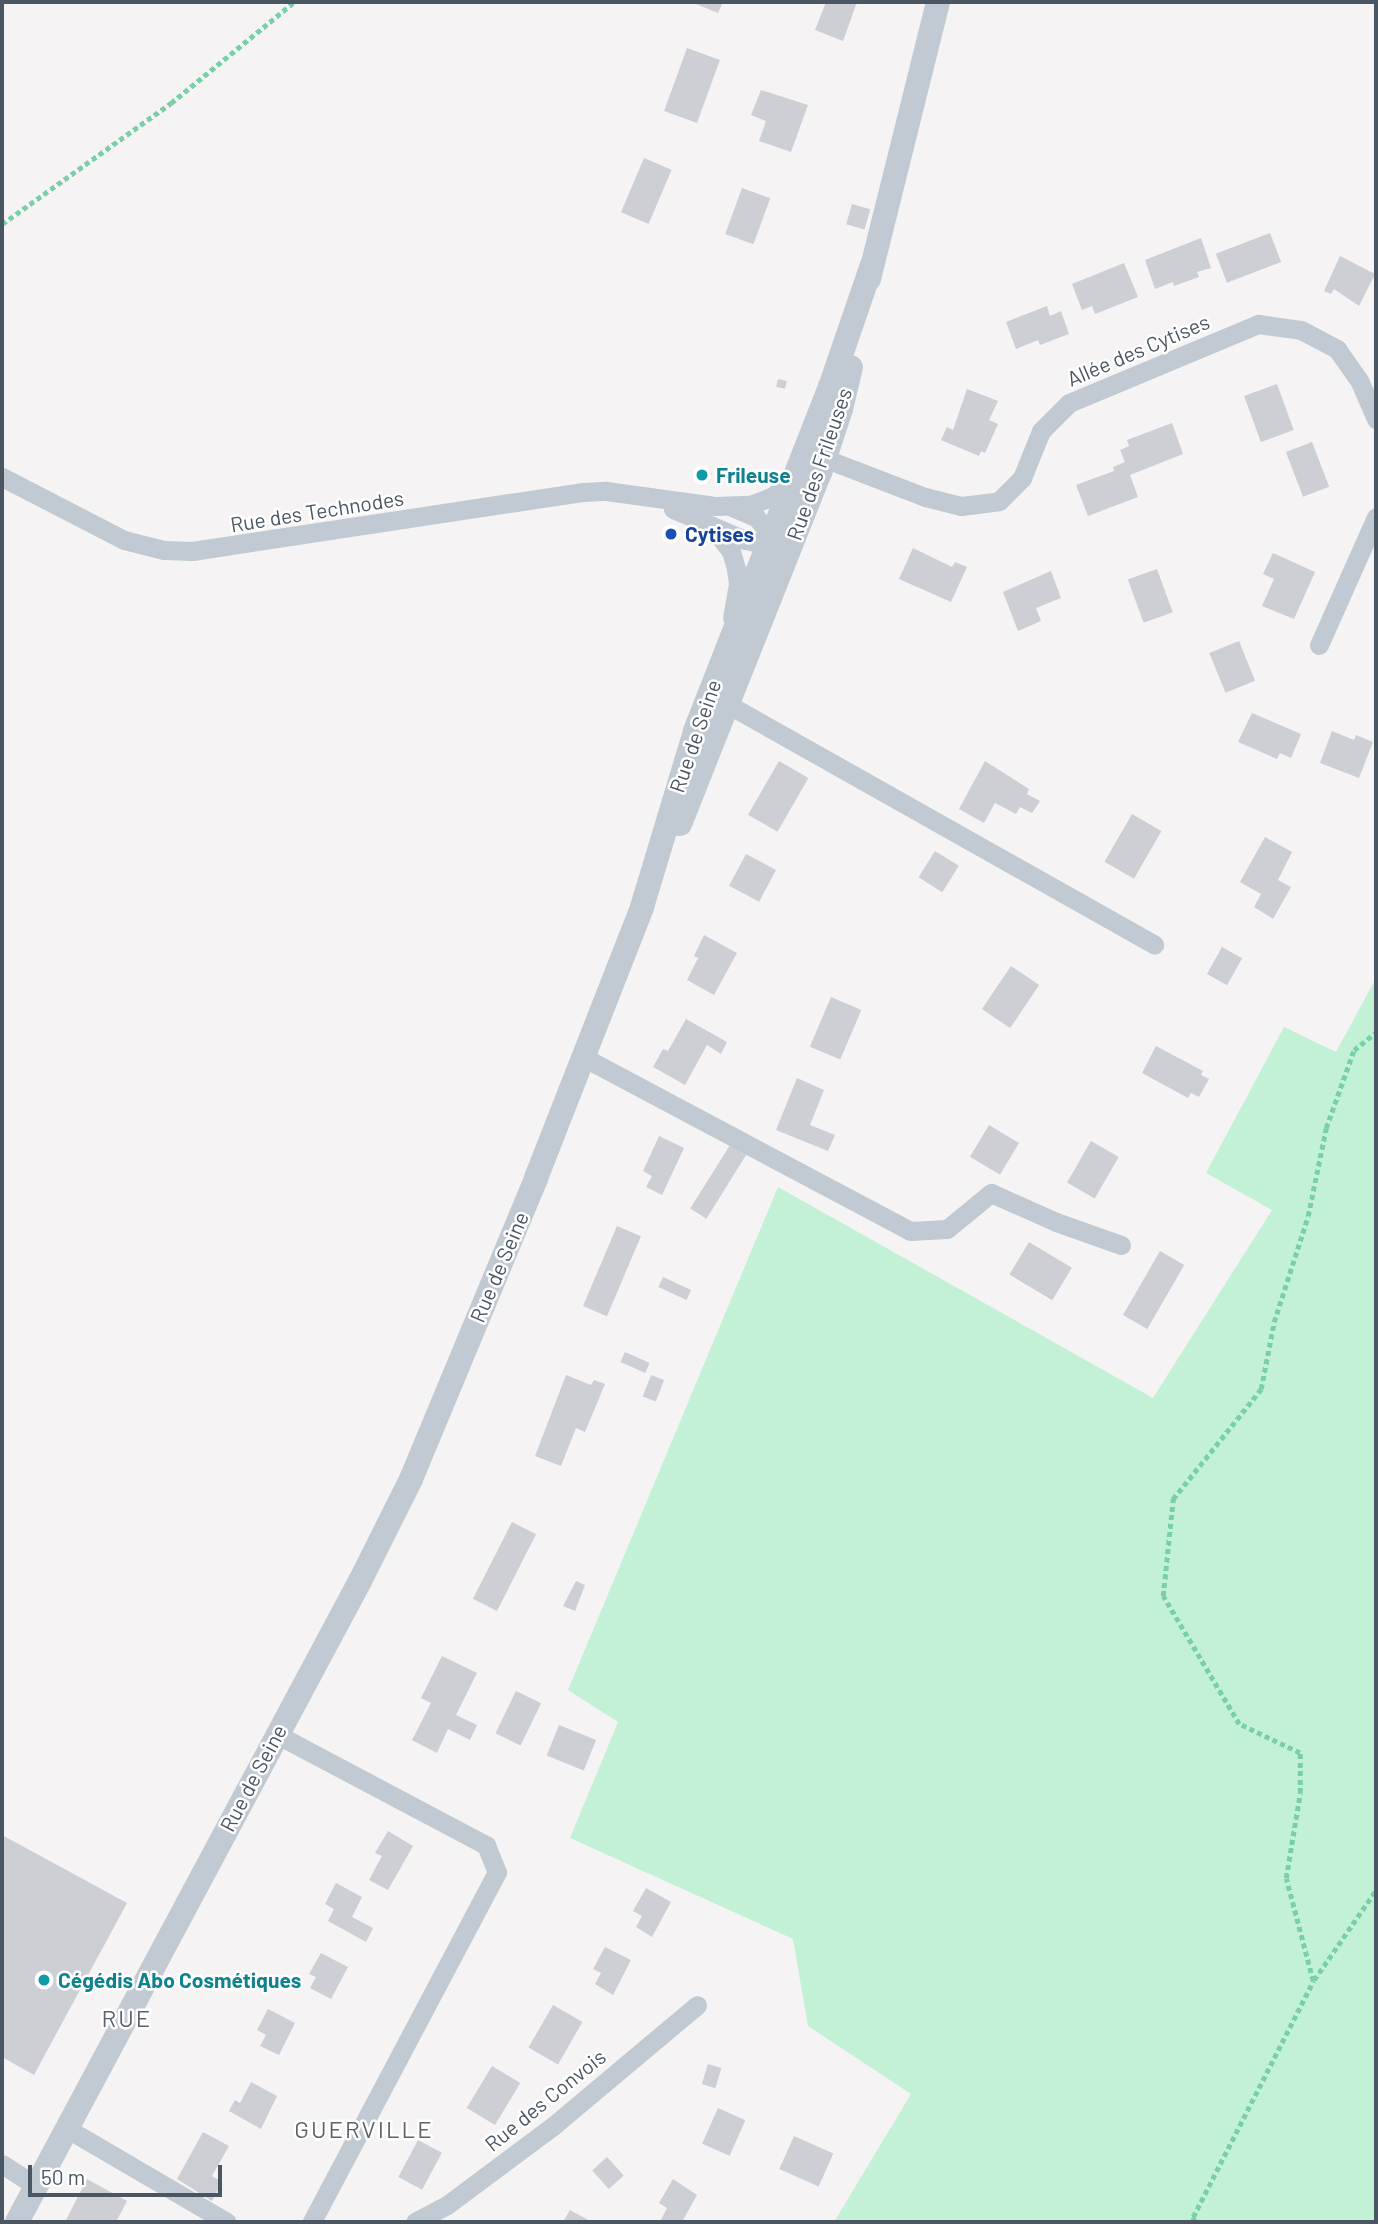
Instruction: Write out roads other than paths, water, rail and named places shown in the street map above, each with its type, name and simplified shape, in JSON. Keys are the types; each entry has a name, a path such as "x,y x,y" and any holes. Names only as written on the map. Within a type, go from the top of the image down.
{"street":[{"name":"Rue des Frileuses","path":"642,907 729,705 776,545 799,527 815,455 845,394 872,265 938,2"},
{"name":"Allée des Cytises","path":"815,455 925,497 961,506 999,501 1022,478 1041,431 1069,403 1258,324 1300,330 1337,349 1359,380 1376,419"},
{"name":"Rue de Seine","path":"17,2222 360,1581 411,1479 642,907 682,770 726,650 776,545 795,478 815,455"},
{"name":"Rue des Technodes","path":"2,477 124,540 155,548 192,551 560,494 606,491 653,500 727,506 763,501 795,478"},
{"name":"Rue des Technodes","path":"653,500 745,540 776,545"},
{"path":"727,506 756,517 776,545"},
{"path":"1319,645 1376,517"},
{"path":"704,523 726,543 736,569 738,584 726,650"},
{"path":"729,705 1154,944"},
{"path":"583,1057 910,1231 947,1228 990,1193 1056,1222 1121,1245"},
{"path":"276,1734 486,1845 496,1872 312,2222"},
{"name":"Rue des Convois","path":"415,2222 447,2205 553,2126 697,2005"},
{"path":"66,2128 227,2222"},
{"path":"2,2164 36,2186"}],"place":[{"name":"Frileuse","path":"702,475"},
{"name":"Cytises","path":"671,534"},
{"name":"Cégédis Abo Cosmétiques","path":"44,1980"}],"district":[{"name":"RUE","path":"127,2018"},
{"name":"GUERVILLE","path":"364,2129"}]}
